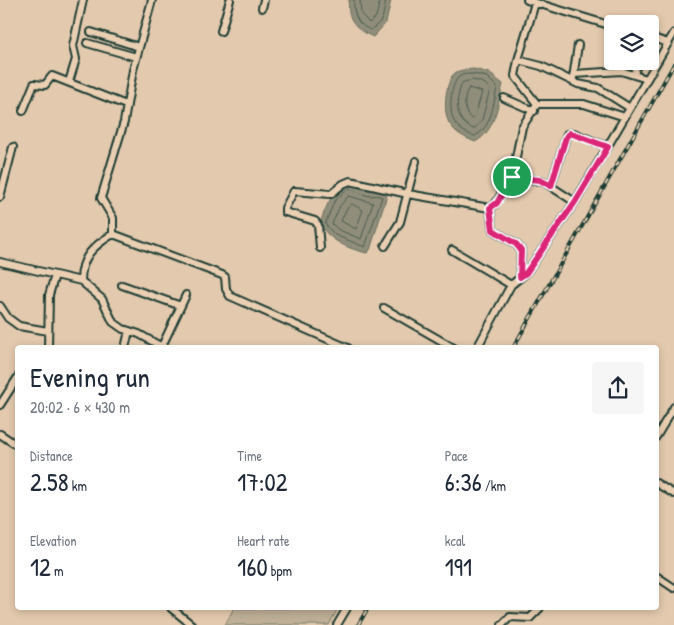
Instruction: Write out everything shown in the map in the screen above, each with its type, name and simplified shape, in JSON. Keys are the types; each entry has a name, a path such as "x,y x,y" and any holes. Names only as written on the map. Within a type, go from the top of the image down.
{"street":[{"path":"69,82 76,59 73,46 83,0"},
{"path":"113,234 113,218 101,198 124,122 136,57 152,0"},
{"path":"221,31 230,0"},
{"path":"262,8 264,0"},
{"path":"527,0 604,24"},
{"path":"534,3 515,76 536,107"},
{"path":"91,32 139,47"},
{"path":"479,345 511,285 526,273 575,202 674,33"},
{"path":"659,40 668,43"},
{"path":"87,42 136,57"},
{"path":"573,78 578,45"},
{"path":"518,60 541,66 598,88 630,108"},
{"path":"634,75 635,70"},
{"path":"573,78 621,71 647,79"},
{"path":"23,111 34,84 45,85 52,76 126,105"},
{"path":"504,98 536,107 584,104 625,117"},
{"path":"320,248 318,225 315,221 286,212 285,208 294,191 331,194 350,181 408,194 490,208 497,203 512,177 522,127 536,107"},
{"path":"551,186 567,134 574,133 608,147"},
{"path":"0,197 13,147"},
{"path":"385,246 400,222 416,161"},
{"path":"512,177 540,180 575,202"},
{"path":"490,208 493,230 516,244 521,250 520,277"},
{"path":"81,281 81,267 91,249 113,234"},
{"path":"113,234 222,275 225,277 226,289 230,296 341,345"},
{"path":"452,250 511,285"},
{"path":"0,262 81,281 102,299 113,322 159,345"},
{"path":"48,345 49,295 55,275"},
{"path":"122,285 181,306"},
{"path":"164,345 186,295"},
{"path":"0,306 8,318 19,326 48,331"},
{"path":"384,308 449,345"},
{"path":"126,345 129,331"},
{"path":"0,405 15,382"},
{"path":"659,432 674,407"},
{"path":"0,434 15,444"},
{"path":"659,486 674,494"},
{"path":"659,578 674,588"},
{"path":"173,610 192,625"},
{"path":"337,625 346,610"},
{"path":"502,625 510,617 530,618 538,610"}],"shaded area":[{"path":"233,610 337,610 329,625 225,625"}],"water":[{"path":"349,0 391,0 386,23 373,37 362,31 354,23 349,13"},
{"path":"474,69 489,73 503,84 495,117 487,132 475,142 454,130 447,118 445,106 446,93 452,76 459,71"},
{"path":"350,184 366,187 366,190 374,189 388,192 370,250 367,253 334,240 320,224 334,194"}],"railway":[{"path":"515,345 674,64"},
{"path":"358,625 367,610"}],"route":[{"path":"570,133 608,147 575,202 526,273 520,277 521,250 516,244 496,234 493,230 490,208 497,203 512,177 540,180 551,186 567,134 570,133"}]}
